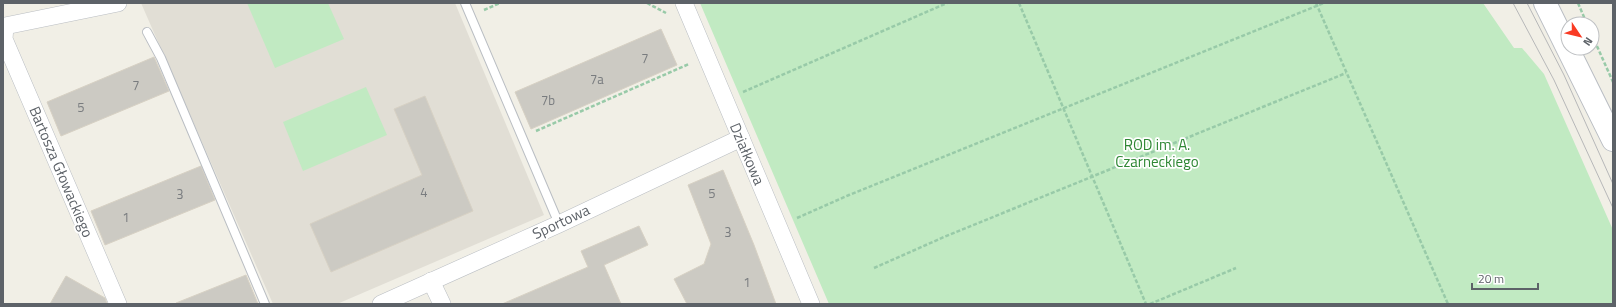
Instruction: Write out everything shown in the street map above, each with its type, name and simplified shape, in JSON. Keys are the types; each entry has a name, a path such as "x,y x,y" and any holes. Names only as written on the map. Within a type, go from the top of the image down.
{"street":[{"name":"Bartosza Głowackiego","path":"118,3 5,26 3,39 8,63 118,304"},
{"name":"Działkowa","path":"684,3 811,304"},
{"path":"1545,3 1613,140"},
{"name":"Sportowa","path":"381,304 559,224 741,138"},
{"path":"431,281 442,304"}],"lane":[{"path":"466,3 559,224"},
{"path":"147,32 162,58 264,304"}],"path":[{"path":"478,12 500,3"},
{"path":"647,3 671,16"},
{"path":"739,94 947,3"},
{"path":"1019,3 1146,304"},
{"path":"797,218 849,195 1063,109 1074,103 1130,82 1324,3"},
{"path":"1578,3 1584,16"},
{"path":"1316,5 1448,304"},
{"path":"1600,53 1613,82"},
{"path":"529,133 695,62"},
{"path":"874,268 1092,176 1346,73"},
{"path":"1150,304 1236,268"}],"shaded area":[{"path":"141,3 455,3 544,215 337,304 273,304"}],"green space":[{"path":"247,3 328,3 344,39 275,68"},
{"name":"ROD im. A. Czarneckiego","path":"700,3 1483,3 1514,48 1522,48 1544,74 1613,230 1613,304 829,304"},
{"path":"366,87 387,135 303,171 283,122"}],"building":[{"path":"661,29 677,65 531,129 515,92"},
{"path":"154,57 169,91 61,136 47,102"},
{"path":"425,96 473,211 331,272 310,224 422,175 394,109"},
{"path":"201,166 215,200 105,245 91,211"},
{"path":"723,170 754,245 776,304 687,304 674,279 704,264 711,244 688,185"},
{"path":"639,226 648,245 604,265 621,304 502,304 588,267 581,251"},
{"path":"246,275 258,304 176,304 176,303"},
{"path":"66,276 105,298 107,304 50,304"}],"tram line":[{"path":"1513,3 1554,80 1613,208"},
{"path":"1527,3 1564,75 1613,184"}]}
